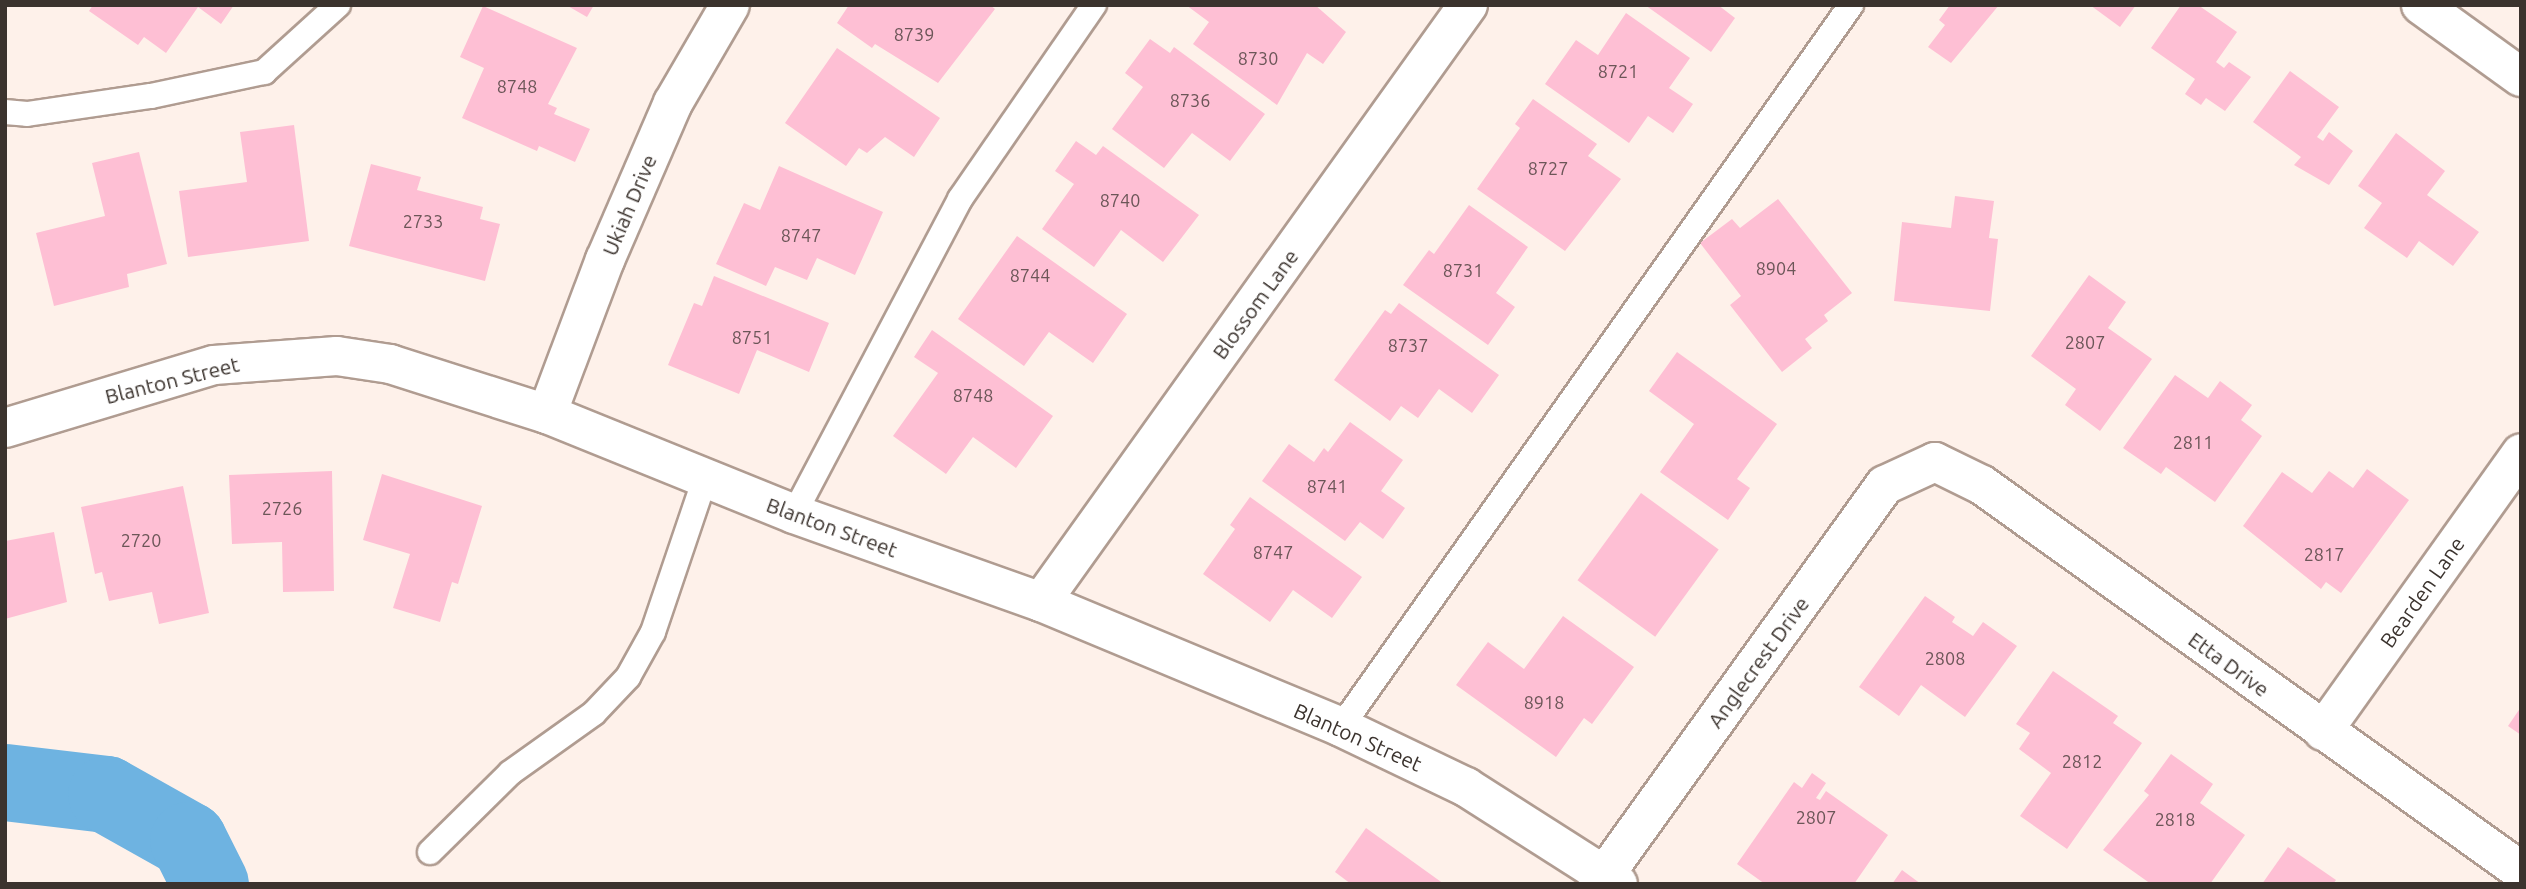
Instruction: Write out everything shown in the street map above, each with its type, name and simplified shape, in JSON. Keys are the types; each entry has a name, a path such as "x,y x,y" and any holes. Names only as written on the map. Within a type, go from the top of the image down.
{"street":[{"name":"Ukiah Drive","path":"547,414 605,260 673,103 730,5"},
{"name":"Blossom Lane","path":"1041,602 1468,5"},
{"path":"2421,5 2521,77"},
{"name":"Blanton Street","path":"5,428 214,365 290,356 337,356 390,365 547,414 794,514 1041,602 1341,727 1466,787 1607,880"},
{"name":"Bearden Lane","path":"2323,732 2521,453"},
{"name":"Etta Drive","path":"1935,462 1982,485 2323,732 2521,871"},
{"name":"Anglecrest Drive","path":"1607,880 1885,485 1935,462"}],"lane":[{"path":"5,112 27,114 151,96 264,72 338,5"},
{"path":"794,514 960,199 1094,5"},
{"path":"1341,727 1851,5"},
{"path":"430,852 510,773 594,713 628,677 653,632 705,478"}],"building":[{"path":"93,5 234,5 221,24 198,7 166,53 144,37 138,45 89,11"},
{"path":"566,5 594,5 587,17"},
{"path":"849,5 990,5 995,9 938,83 875,44 872,48 837,23"},
{"path":"1186,5 1315,5 1346,32 1323,64 1307,53 1277,105 1193,44 1209,22"},
{"path":"1645,5 1718,5 1735,18 1711,52"},
{"path":"1950,5 1999,5 1951,63 1928,47 1945,25 1939,20"},
{"path":"2090,5 2136,5 2120,27"},
{"path":"2181,5 2198,5 2237,32 2216,62 2224,68 2229,62 2251,77 2225,111 2206,98 2201,105 2185,94 2195,79 2151,48"},
{"path":"483,6 577,48 548,104 557,108 554,114 590,129 575,162 539,146 537,151 462,118 484,68 460,57"},
{"path":"1626,13 1690,58 1669,88 1693,104 1673,133 1648,116 1629,143 1545,84 1576,40 1598,55"},
{"path":"1150,39 1170,53 1174,47 1265,114 1230,161 1192,133 1164,168 1112,129 1143,87 1125,73"},
{"path":"837,48 940,118 914,157 885,137 867,153 859,148 846,166 785,123"},
{"path":"2290,71 2339,107 2317,137 2323,141 2329,132 2353,151 2329,185 2294,165 2301,157 2253,122"},
{"path":"1533,99 1597,144 1588,156 1621,179 1565,251 1477,189 1520,128 1515,124"},
{"path":"294,125 309,241 188,257 179,191 247,182 240,132"},
{"path":"2396,133 2445,171 2427,195 2479,232 2453,266 2419,241 2407,258 2364,228 2382,203 2358,186"},
{"path":"1076,141 1096,155 1103,146 1199,215 1163,262 1121,230 1094,267 1042,229 1074,184 1055,171"},
{"path":"139,152 167,264 127,274 129,287 54,306 36,233 105,216 92,163"},
{"path":"371,164 421,177 417,190 483,207 480,219 500,224 485,281 349,246"},
{"path":"779,166 883,212 855,275 817,258 807,280 775,267 766,286 716,264 744,203 760,210"},
{"path":"1955,196 1994,201 1989,238 1998,239 1990,311 1894,301 1902,222 1951,228"},
{"path":"1778,199 1852,293 1824,315 1828,321 1805,339 1812,348 1782,372 1730,305 1741,296 1700,243 1732,219 1740,228"},
{"path":"1469,205 1528,247 1496,293 1515,307 1488,345 1403,285 1429,250 1434,254"},
{"path":"1017,236 1127,314 1093,363 1049,332 1024,366 958,319"},
{"path":"2089,275 2126,302 2108,328 2152,359 2100,431 2065,405 2076,389 2031,356"},
{"path":"714,276 829,323 809,372 757,350 739,394 668,365 694,303 702,306"},
{"path":"1399,303 1499,375 1472,413 1439,389 1418,418 1401,406 1390,421 1334,380 1385,310 1391,314"},
{"path":"932,330 1053,416 1016,468 973,437 946,474 893,436 938,373 914,357"},
{"path":"1677,352 1777,424 1737,479 1750,488 1728,520 1660,472 1694,424 1649,391"},
{"path":"2175,375 2208,398 2220,381 2252,405 2241,420 2262,436 2215,502 2166,467 2161,474 2123,448"},
{"path":"1350,422 1403,460 1381,491 1405,508 1383,539 1360,522 1345,541 1262,481 1289,444 1314,462 1324,448 1328,452"},
{"path":"2367,469 2409,500 2341,593 2326,582 2321,589 2243,526 2282,472 2312,493 2329,471 2353,488"},
{"path":"332,471 334,591 283,592 282,542 232,544 229,475"},
{"path":"382,474 482,506 458,584 452,582 440,622 393,608 410,554 363,540"},
{"path":"183,486 209,613 159,624 152,592 109,601 102,572 95,574 81,507"},
{"path":"1641,493 1719,549 1655,637 1578,580"},
{"path":"1250,497 1362,577 1332,618 1293,590 1270,622 1203,574 1235,529 1230,525"},
{"path":"54,532 67,602 5,619 5,541"},
{"path":"1925,596 1955,617 1952,622 1973,636 1983,622 2017,646 1965,717 1921,685 1899,716 1859,687"},
{"path":"1563,616 1634,667 1592,724 1584,718 1556,757 1456,685 1488,642 1524,669"},
{"path":"2053,671 2118,716 2113,723 2142,743 2067,849 2020,816 2051,773 2019,749 2030,733 2016,724"},
{"path":"2521,707 2521,735 2508,726"},
{"path":"2171,754 2213,784 2200,803 2245,835 2210,884 2151,884 2103,850 2149,795 2144,791"},
{"path":"1812,773 1826,783 1816,798 1820,800 1826,791 1888,835 1854,884 1765,884 1737,864 1794,782 1802,788"},
{"path":"1366,828 1444,884 1351,884 1335,872"},
{"path":"2288,847 2336,880 2333,884 2262,884"},
{"path":"1902,870 1921,884 1892,884"}],"waterway":[{"path":"5,782 106,794 188,840 210,884"}]}
